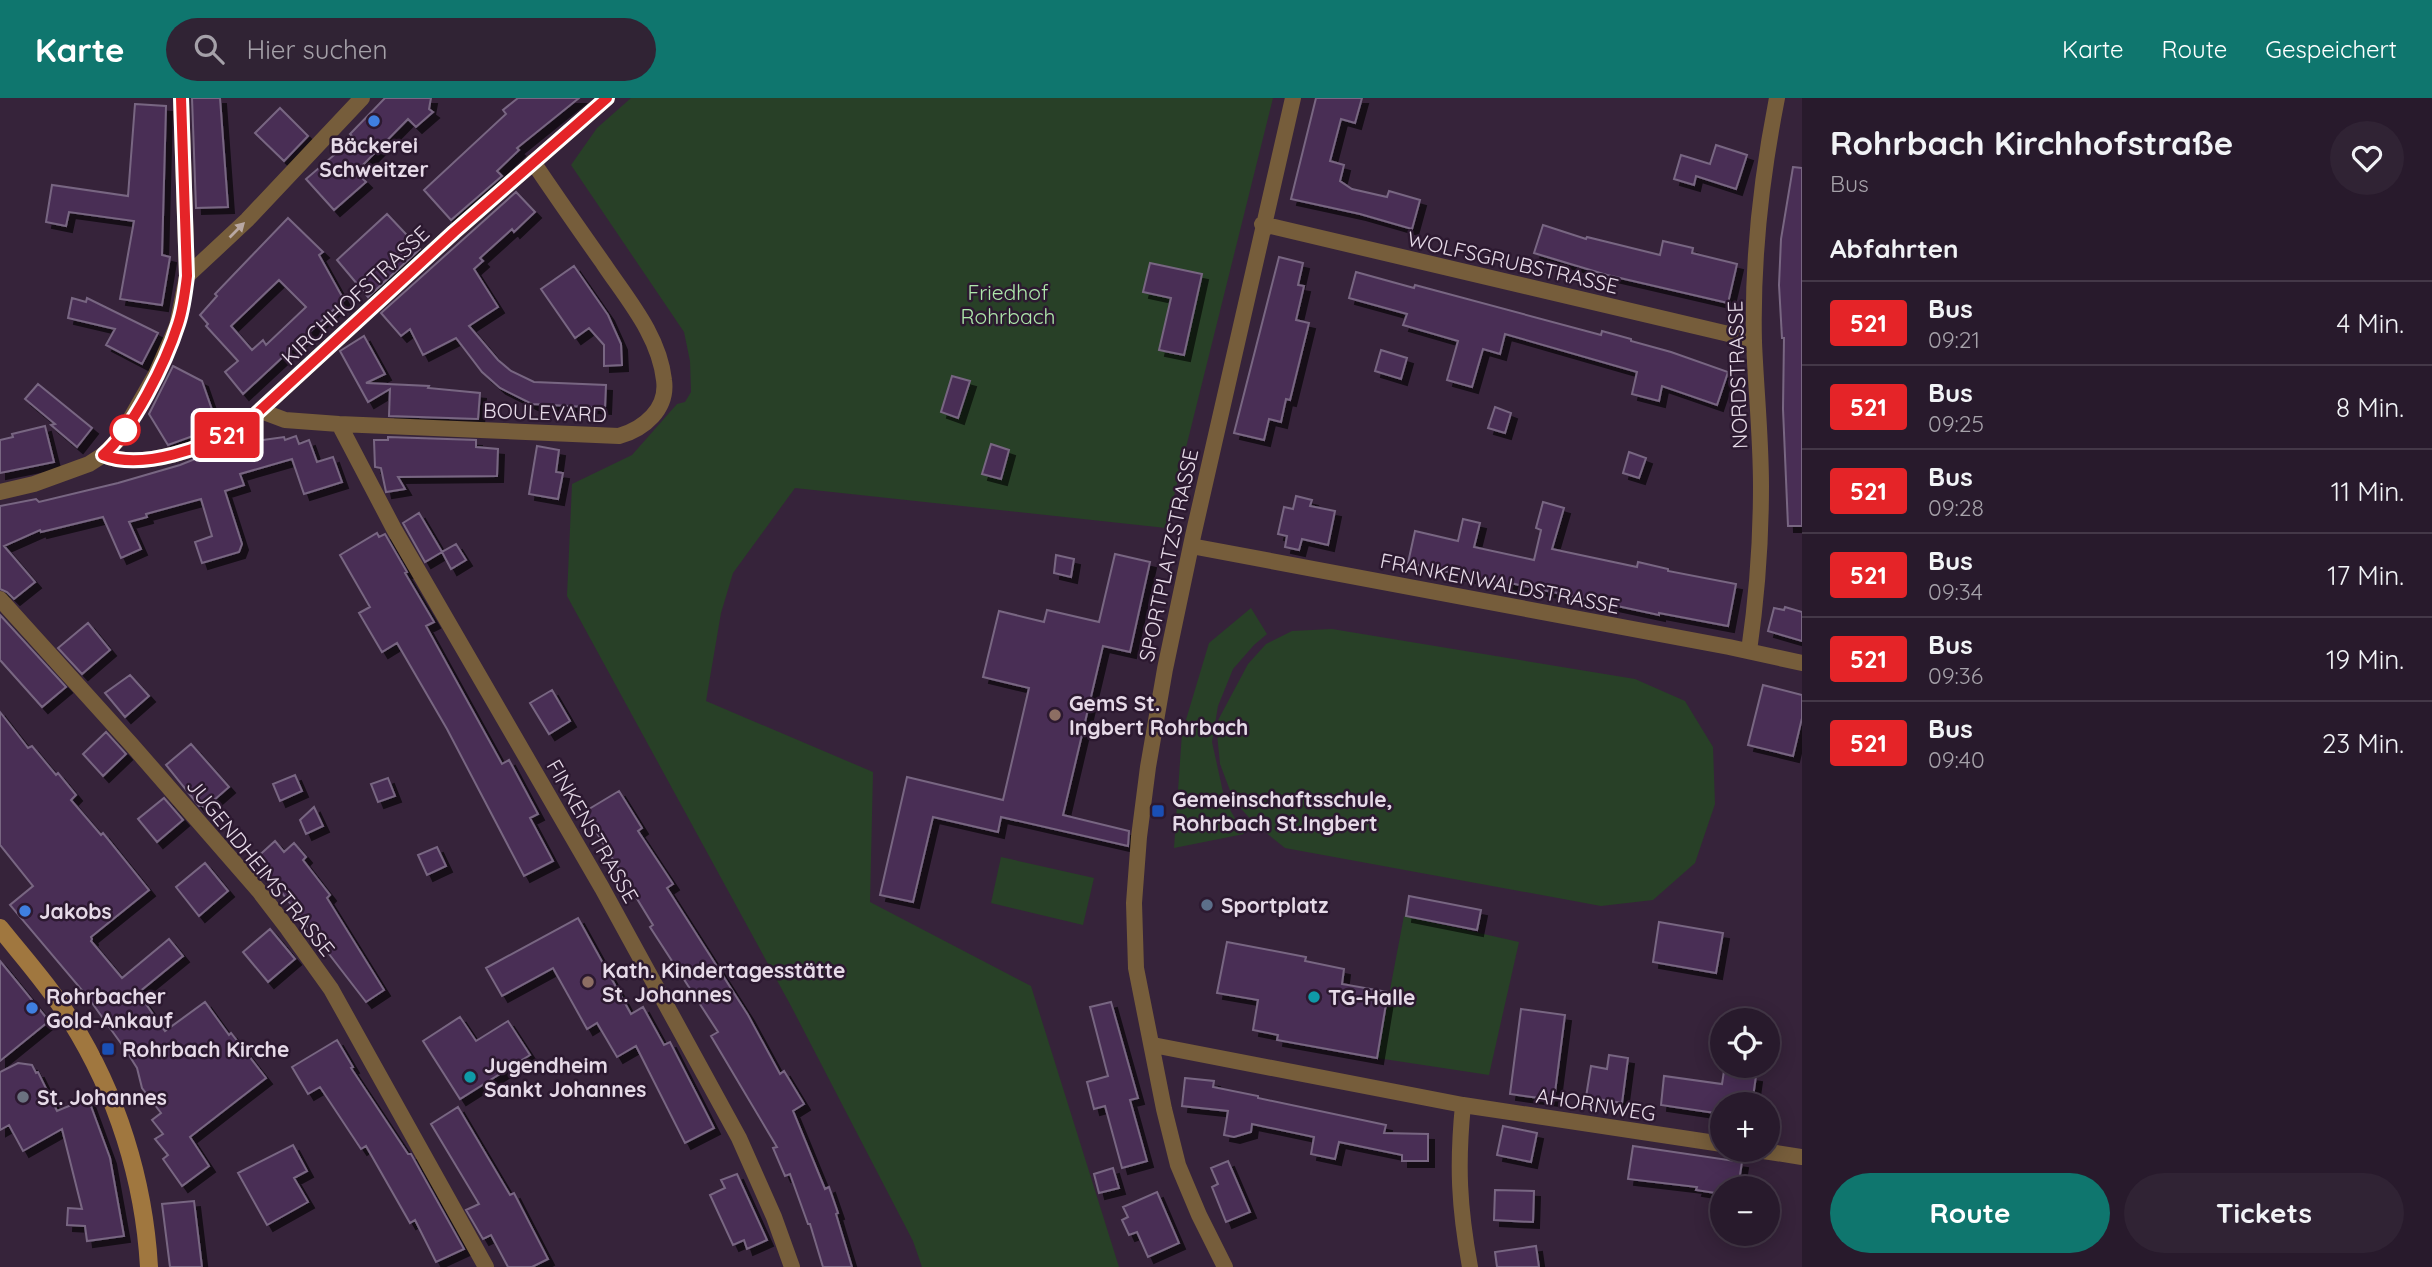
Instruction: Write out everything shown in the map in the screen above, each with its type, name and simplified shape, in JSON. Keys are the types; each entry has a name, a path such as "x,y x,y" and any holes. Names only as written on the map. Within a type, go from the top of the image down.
{"main road":[{"path":"0,928 71,1019 117,1112 133,1162 149,1267"}],"street":[{"path":"0,492 34,484 89,464 103,455 120,439 156,374 177,326 187,276 181,98"},
{"path":"187,276 247,220 362,98"},
{"name":"KIRCHHOFSTRASSE","path":"103,455 115,460 134,461 159,457 221,438 242,427 395,285 607,98"},
{"name":"SPORTPLATZSTRASSE","path":"1224,1267 1178,1165 1164,1109 1136,968 1134,903 1139,837 1165,669 1262,224 1293,98"},
{"name":"NORDSTRASSE","path":"1749,651 1758,590 1761,537 1754,340 1756,246 1760,192 1777,98"},
{"name":"BOULEVARD","path":"261,411 285,420 339,424 619,436 636,431 649,421 661,403 665,381 646,327 533,162"},
{"name":"WOLFSGRUBSTRASSE","path":"1262,224 1754,340"},
{"name":"FINKENSTRASSE","path":"339,424 394,529 602,888 726,1114 774,1217 792,1267"},
{"name":"FRANKENWALDSTRASSE","path":"1191,546 1802,663"},
{"name":"JUGENDHEIMSTRASSE","path":"0,598 259,891 288,929 331,989 486,1267"},
{"path":"1153,1045 1463,1105 1458,1150 1458,1192 1470,1267"},
{"name":"AHORNWEG","path":"1463,1105 1710,1142"},
{"path":"1780,1154 1802,1157"}],"green space":[{"name":"Friedhof Rohrbach","path":"631,98 1273,98 1166,528 795,488 733,573 721,613 706,701 873,772 870,902 1031,986 1119,1267 922,1267 913,1241 791,1006 567,596 572,484 632,455 677,404 685,402 691,392 690,361 684,332 571,165 597,128"},
{"path":"1251,608 1267,634 1233,669 1218,706 1212,742 1225,801 1244,834 1174,848 1182,733 1209,643"},
{"path":"1332,629 1635,679 1685,701 1713,747 1715,804 1695,863 1653,900 1601,906 1285,848 1255,824 1234,801 1220,764 1216,724 1248,664 1266,644 1292,631"},
{"path":"1001,857 1094,878 1083,925 991,903"},
{"path":"1404,916 1519,942 1489,1075 1377,1058"}],"building":[{"path":"192,98 220,98 228,207 196,208"},
{"path":"385,98 431,98 429,109 433,112 416,127 408,119 356,172 366,182 334,210 306,179 354,138 350,134"},
{"path":"518,98 579,98 517,148 519,150 497,171 502,176 451,220 424,190 506,114 503,110"},
{"path":"1316,98 1362,98 1355,123 1341,119 1330,161 1344,165 1340,181 1352,189 1387,197 1389,191 1420,200 1412,229 1291,199"},
{"path":"135,104 166,106 162,255 170,257 162,305 120,299 134,221 69,212 66,226 46,222 52,185 128,196"},
{"path":"280,108 308,136 284,161 255,133"},
{"path":"1716,145 1747,155 1736,189 1696,176 1694,185 1674,179 1681,155 1710,164"},
{"path":"1793,167 1802,168 1802,526 1788,526 1783,409 1784,338 1779,285 1781,239"},
{"path":"516,192 535,212 480,258 483,261 474,269 498,307 469,326 498,360 511,371 534,382 606,385 605,408 532,404 500,388 482,372 456,338 423,355 410,329 401,336 381,313"},
{"path":"387,214 420,249 368,297 337,260"},
{"path":"288,218 323,252 319,255 344,300 243,394 225,372 238,361 206,326 208,324 200,315 217,296 215,294","holes":["279,280 306,307 266,345 263,340 252,350 231,326"]},
{"path":"1543,225 1586,239 1587,237 1660,255 1663,241 1693,248 1692,253 1737,264 1728,303 1607,275 1534,253"},
{"path":"1279,257 1303,263 1298,285 1304,286 1296,320 1309,323 1290,400 1286,399 1281,422 1269,419 1264,440 1234,433"},
{"path":"1150,263 1202,274 1184,355 1159,350 1171,298 1143,292"},
{"path":"574,266 608,315 621,344 622,365 604,366 604,345 589,328 575,338 541,289"},
{"path":"1356,272 1414,288 1415,285 1601,335 1602,331 1728,372 1717,405 1662,386 1659,401 1632,394 1637,372 1505,334 1500,354 1483,349 1472,387 1447,380 1458,341 1403,325 1407,314 1349,298"},
{"path":"72,298 86,302 87,298 158,333 142,364 106,345 115,329 68,318"},
{"path":"364,336 385,374 366,383 429,386 428,388 480,393 478,419 389,416 390,389 368,402 340,351"},
{"path":"1381,350 1407,358 1401,379 1375,371"},
{"path":"173,366 202,381 218,427 168,445 149,414"},
{"path":"952,376 970,381 958,418 941,412"},
{"path":"38,384 92,428 77,447 25,399"},
{"path":"1495,407 1511,413 1505,433 1488,428"},
{"path":"45,426 54,462 0,473 0,440 13,437 12,434"},
{"path":"296,436 299,444 309,440 317,462 333,457 342,482 304,494 292,459 240,474 244,485 225,491 242,544 239,552 202,563 195,542 212,536 201,499 146,514 147,517 129,522 141,549 121,558 103,517 41,532 40,530 4,546 35,582 14,599 0,589 0,506 36,499 39,502 118,483 180,465 225,447 227,451 263,440 284,437 285,440"},
{"path":"388,437 476,440 476,447 498,449 497,476 398,477 405,489 386,492 381,468 375,467 374,440 388,440"},
{"path":"991,444 1009,450 1001,479 982,474"},
{"path":"537,446 559,450 556,472 563,473 558,499 529,494"},
{"path":"1629,452 1646,458 1639,478 1623,473"},
{"path":"1296,496 1312,500 1310,506 1335,511 1328,545 1302,539 1299,550 1285,547 1287,536 1278,534 1284,507 1293,509"},
{"path":"1543,502 1564,508 1552,549 1637,567 1638,562 1668,571 1736,584 1728,626 1659,615 1510,583 1509,586 1408,563 1415,531 1458,541 1463,519 1480,523 1474,547 1534,560 1541,530 1536,528"},
{"path":"419,513 442,552 425,562 403,523"},
{"path":"377,533 379,537 385,534 407,572 405,573 434,622 426,626 502,764 509,760 538,814 530,818 553,861 524,876 447,729 397,643 382,652 359,613 370,607 340,555"},
{"path":"456,544 466,560 451,569 442,552"},
{"name":"GemS St. Ingbert Rohrbach","path":"1115,554 1150,562 1130,652 1103,646 1063,815 1129,831 1128,846 1001,817 998,832 933,817 913,902 880,895 907,777 1003,800 1029,688 983,677 999,611 1044,622 1047,610 1099,622"},
{"path":"1056,555 1074,559 1071,577 1054,573"},
{"path":"1785,607 1802,612 1802,641 1768,631 1774,608 1784,610"},
{"path":"0,615 66,687 42,707 0,660"},
{"path":"88,623 110,650 82,674 58,648"},
{"path":"130,675 149,696 125,717 105,693"},
{"path":"1763,685 1802,695 1802,718 1793,756 1748,745"},
{"path":"552,690 570,721 549,734 530,703"},
{"path":"0,712 28,748 32,746 56,775 58,773 76,795 71,800 101,835 103,833 149,890 91,937 91,941 122,978 169,939 183,956 138,993 165,1031 205,1002 266,1078 190,1137 209,1166 182,1186 163,1159 168,1155 155,1139 163,1134 152,1120 161,1113 142,1088 137,1068 87,996 10,905 33,886 0,845"},
{"path":"106,732 126,754 103,776 83,754"},
{"path":"191,744 229,787 205,808 199,806 166,765"},
{"path":"295,775 302,791 280,801 273,784"},
{"path":"388,778 395,796 378,802 371,784"},
{"path":"619,791 642,828 638,831 673,884 667,888 748,1015 780,1074 784,1071 804,1104 793,1111 825,1189 829,1187 852,1267 823,1267 810,1224 790,1174 785,1176 773,1148 777,1147 711,1036 718,1032 650,927 653,925 584,812"},
{"path":"164,798 183,820 157,842 138,819"},
{"path":"314,807 323,826 306,834 300,820"},
{"path":"275,841 284,852 294,843 306,857 303,860 330,895 327,898 384,990 366,1002 254,860"},
{"path":"437,847 446,866 427,875 418,855"},
{"path":"205,863 228,891 199,916 176,887"},
{"path":"1409,896 1481,910 1477,930 1406,916"},
{"path":"578,918 631,1014 643,1007 664,1045 670,1042 714,1128 685,1143 636,1046 617,1057 597,1023 587,1029 553,968 502,996 486,968"},
{"path":"1659,922 1723,933 1716,973 1653,962"},
{"path":"270,929 295,959 268,982 243,952"},
{"name":"TG-Halle","path":"1227,942 1306,957 1305,961 1344,969 1342,984 1388,992 1377,1058 1277,1040 1278,1035 1253,1030 1258,1000 1217,993"},
{"path":"0,961 49,1021 0,1061"},
{"path":"1111,1002 1138,1098 1130,1100 1147,1161 1122,1168 1105,1106 1094,1109 1087,1082 1108,1076 1090,1007"},
{"path":"1521,1009 1565,1015 1554,1100 1510,1094"},
{"name":"Jugendheim Sankt Johannes","path":"460,1017 476,1041 508,1021 530,1055 460,1099 423,1041"},
{"path":"337,1040 353,1067 351,1068 408,1154 411,1154 464,1249 436,1262 415,1220 410,1223 366,1146 361,1149 320,1087 308,1094 292,1067"},
{"path":"1609,1055 1628,1058 1622,1103 1586,1097 1591,1066 1607,1069"},
{"path":"18,1063 32,1065 36,1073 38,1072 57,1111 88,1098 110,1158 124,1236 87,1241 85,1226 67,1225 68,1208 82,1209 62,1129 23,1151 9,1125 0,1130 0,1072"},
{"path":"1664,1076 1722,1084 1723,1078 1756,1078 1754,1092 1710,1092 1710,1112 1661,1105"},
{"path":"1185,1078 1214,1081 1213,1087 1386,1125 1384,1133 1428,1134 1428,1161 1402,1161 1402,1155 1339,1142 1335,1159 1311,1154 1314,1137 1252,1124 1251,1132 1234,1137 1224,1135 1228,1111 1182,1106"},
{"path":"458,1107 510,1195 514,1193 548,1259 532,1267 508,1267 491,1235 483,1239 466,1210 479,1204 431,1124"},
{"path":"1503,1126 1537,1133 1531,1162 1497,1155"},
{"path":"293,1145 307,1171 294,1178 308,1202 267,1225 238,1173"},
{"path":"1633,1146 1710,1157 1710,1162 1742,1162 1740,1176 1710,1176 1710,1192 1696,1190 1697,1187 1628,1179"},
{"path":"1228,1161 1250,1212 1226,1222 1212,1187 1218,1184 1211,1168"},
{"path":"1113,1168 1119,1188 1099,1193 1094,1174"},
{"path":"737,1174 767,1240 747,1249 744,1240 733,1245 710,1195 725,1188 721,1180"},
{"path":"1495,1190 1534,1191 1533,1222 1494,1220"},
{"path":"1157,1192 1179,1243 1148,1257 1137,1232 1129,1235 1122,1220 1128,1217 1123,1207"},
{"path":"194,1201 202,1267 170,1267 162,1204"},
{"path":"1536,1246 1539,1267 1497,1267 1495,1252"}],"bus line":[{"name":"521","path":"181,98 187,276 184,301 177,326 156,374 120,439 103,455 115,460 134,461 159,457 221,438 242,427 374,304 607,98"}],"place":[{"name":"Bäckerei Schweitzer","path":"374,121"},
{"name":"GemS St. Ingbert Rohrbach","path":"1055,715"},
{"name":"Gemeinschaftsschule, Rohrbach St.Ingbert","path":"1158,811"},
{"name":"Sportplatz","path":"1207,905"},
{"name":"Jakobs","path":"25,911"},
{"name":"Kath. Kindertagesstätte St. Johannes","path":"588,982"},
{"name":"TG-Halle","path":"1314,997"},
{"name":"Rohrbacher Gold-Ankauf","path":"32,1008"},
{"name":"Rohrbach Kirche","path":"108,1049"},
{"name":"Jugendheim Sankt Johannes","path":"470,1077"},
{"name":"St. Johannes","path":"23,1097"}]}
